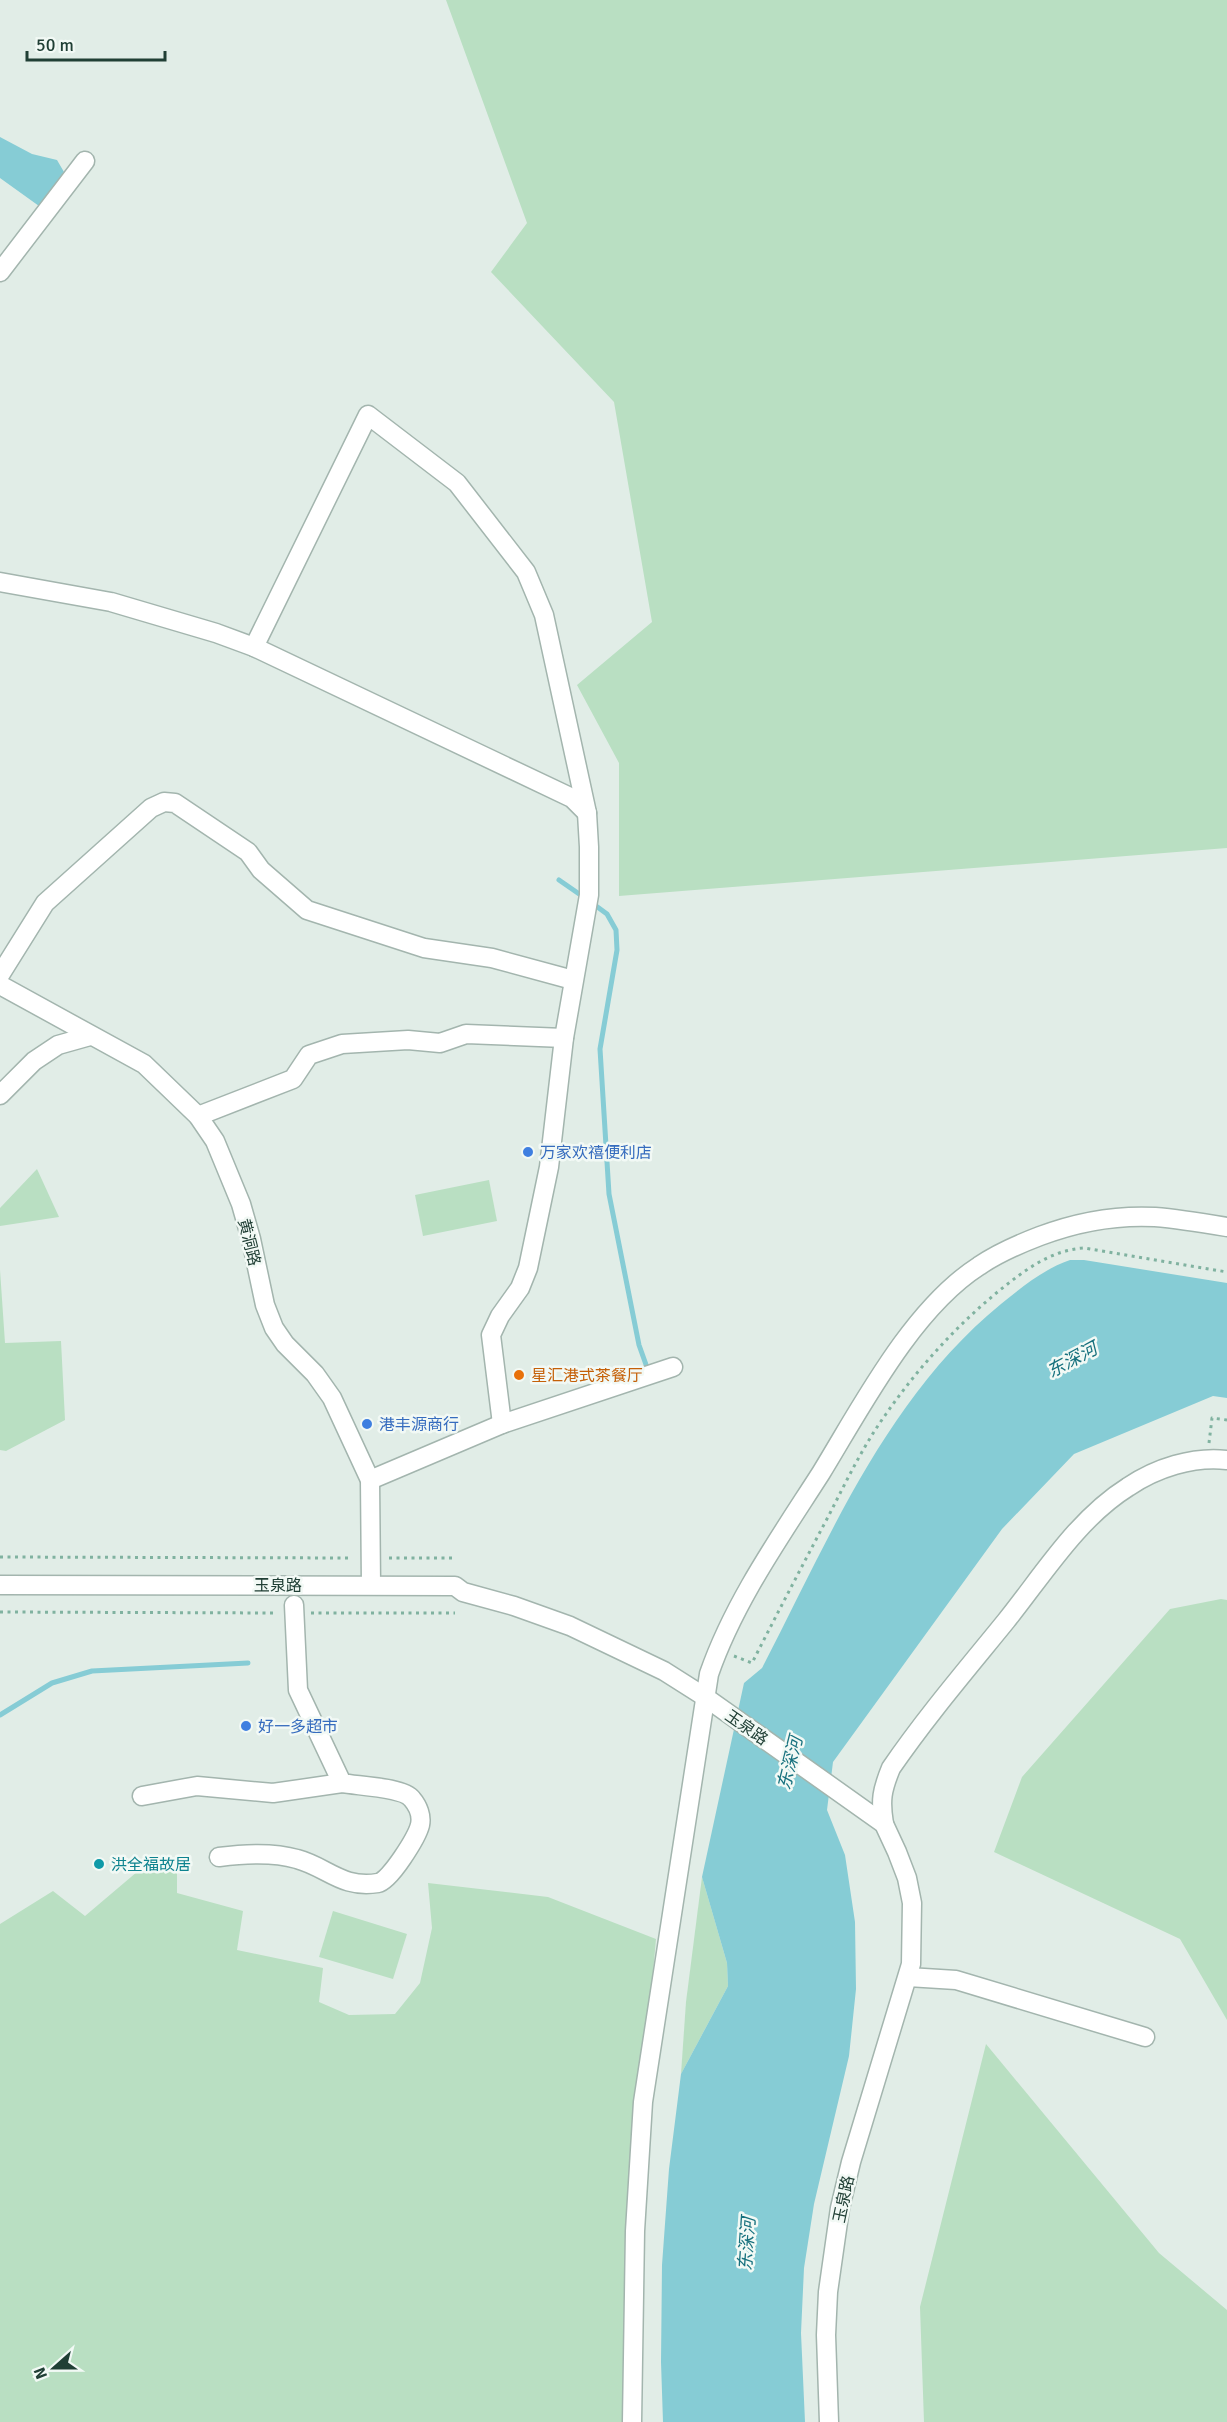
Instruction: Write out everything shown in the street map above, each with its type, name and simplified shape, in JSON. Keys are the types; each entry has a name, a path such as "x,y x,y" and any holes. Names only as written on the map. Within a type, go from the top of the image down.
{"street":[{"path":"0,272 85,161"},
{"path":"254,647 368,415 457,483 526,572 544,615 586,813 590,847 589,895 564,1038 549,1167 528,1269 520,1288 500,1316 491,1335 502,1424"},
{"path":"0,582 111,603 216,633 254,647 572,798 586,813"},
{"path":"0,975 45,903 151,808 164,802 175,802 248,852 261,870 307,910 424,948 492,958 573,980"},
{"name":"黄洞路","path":"0,985 144,1064 198,1116 215,1141 230,1173 251,1239 265,1305 274,1328 285,1344 315,1374 332,1398 370,1480 370,1585"},
{"path":"198,1116 293,1079 309,1055 342,1044 408,1040 440,1043 466,1034 564,1038"},
{"path":"0,1095 34,1060 58,1045 90,1036"},
{"path":"632,2422 635,2231 643,2102 705,1697 717,1651 733,1616 879,1379 913,1331 945,1293 979,1266 1025,1242 1077,1224 1104,1219 1155,1217 1227,1227"},
{"path":"370,1480 502,1424 673,1367"},
{"path":"884,1824 880,1802 891,1768 1086,1521 1112,1498 1148,1475 1171,1466 1196,1461 1227,1460"},
{"name":"玉泉路","path":"0,1585 455,1586 463,1592 514,1606 570,1626 663,1671 705,1697 884,1824 907,1878 912,1903 913,1932 908,1977 851,2162 840,2208 828,2292 826,2335 829,2422"},
{"path":"290,1609 298,1690 342,1783"},
{"path":"142,1796 197,1786 273,1793 342,1783 397,1791 411,1797 420,1813 420,1826 392,1875 380,1883 345,1882 297,1859 243,1854 219,1857"},
{"path":"908,1977 956,1980 1146,2037"}],"path":[{"path":"730,1655 752,1663 852,1471 886,1414 911,1380 959,1326 1006,1286 1055,1254 1068,1249 1084,1248 1227,1272"},
{"path":"1209,1445 1212,1418 1227,1420"},
{"path":"0,1557 359,1558"},
{"path":"383,1558 455,1558"},
{"path":"0,1612 290,1609"},
{"path":"311,1613 455,1613"}],"green space":[{"path":"446,0 1227,0 1227,848 619,896 619,763 577,685 652,622 614,402 491,272 527,223"},
{"path":"37,1169 59,1217 0,1226 0,1208"},
{"path":"489,1180 497,1221 423,1236 415,1195"},
{"path":"0,1270 5,1343 61,1341 65,1420 6,1451 0,1450"},
{"path":"1221,1599 1227,1600 1227,2020 1180,1939 994,1852 1022,1777 1170,1609"},
{"path":"144,1866 177,1868 177,1893 243,1911 237,1950 323,1968 319,2002 349,2015 395,2014 420,1983 432,1928 428,1883 548,1897 656,1939 631,2221 628,2422 0,2422 0,1924 53,1891 85,1916"},
{"path":"702,1877 727,1963 728,1986 681,2074 686,2002"},
{"path":"333,1911 407,1934 393,1979 319,1957"},
{"path":"986,2044 1159,2253 1227,2310 1227,2422 924,2422 920,2307"}],"water":[{"path":"0,137 32,154 57,160 64,172 39,206 0,178"},
{"name":"东深河","path":"1070,1260 1084,1260 1227,1283 1227,1398 1213,1396 1074,1454 1002,1529 833,1762 827,1810 845,1855 855,1922 856,1989 849,2056 814,2204 804,2268 801,2333 805,2422 663,2422 662,2265 669,2169 681,2074 728,1986 727,1963 702,1877 744,1683 762,1668 864,1473 893,1426 925,1382 960,1341 1001,1304 1042,1273"}],"waterway":[{"path":"559,880 585,898"},
{"path":"592,903 607,914 616,930 617,950 600,1049 609,1194 639,1345 649,1373"},
{"path":"0,1715 52,1683 92,1671 248,1663"}],"place":[{"name":"万家欢禧便利店","path":"528,1152"},
{"name":"星汇港式茶餐厅","path":"519,1375"},
{"name":"港丰源商行","path":"367,1424"},
{"name":"好一多超市","path":"246,1726"},
{"name":"洪全福故居","path":"99,1864"}]}
